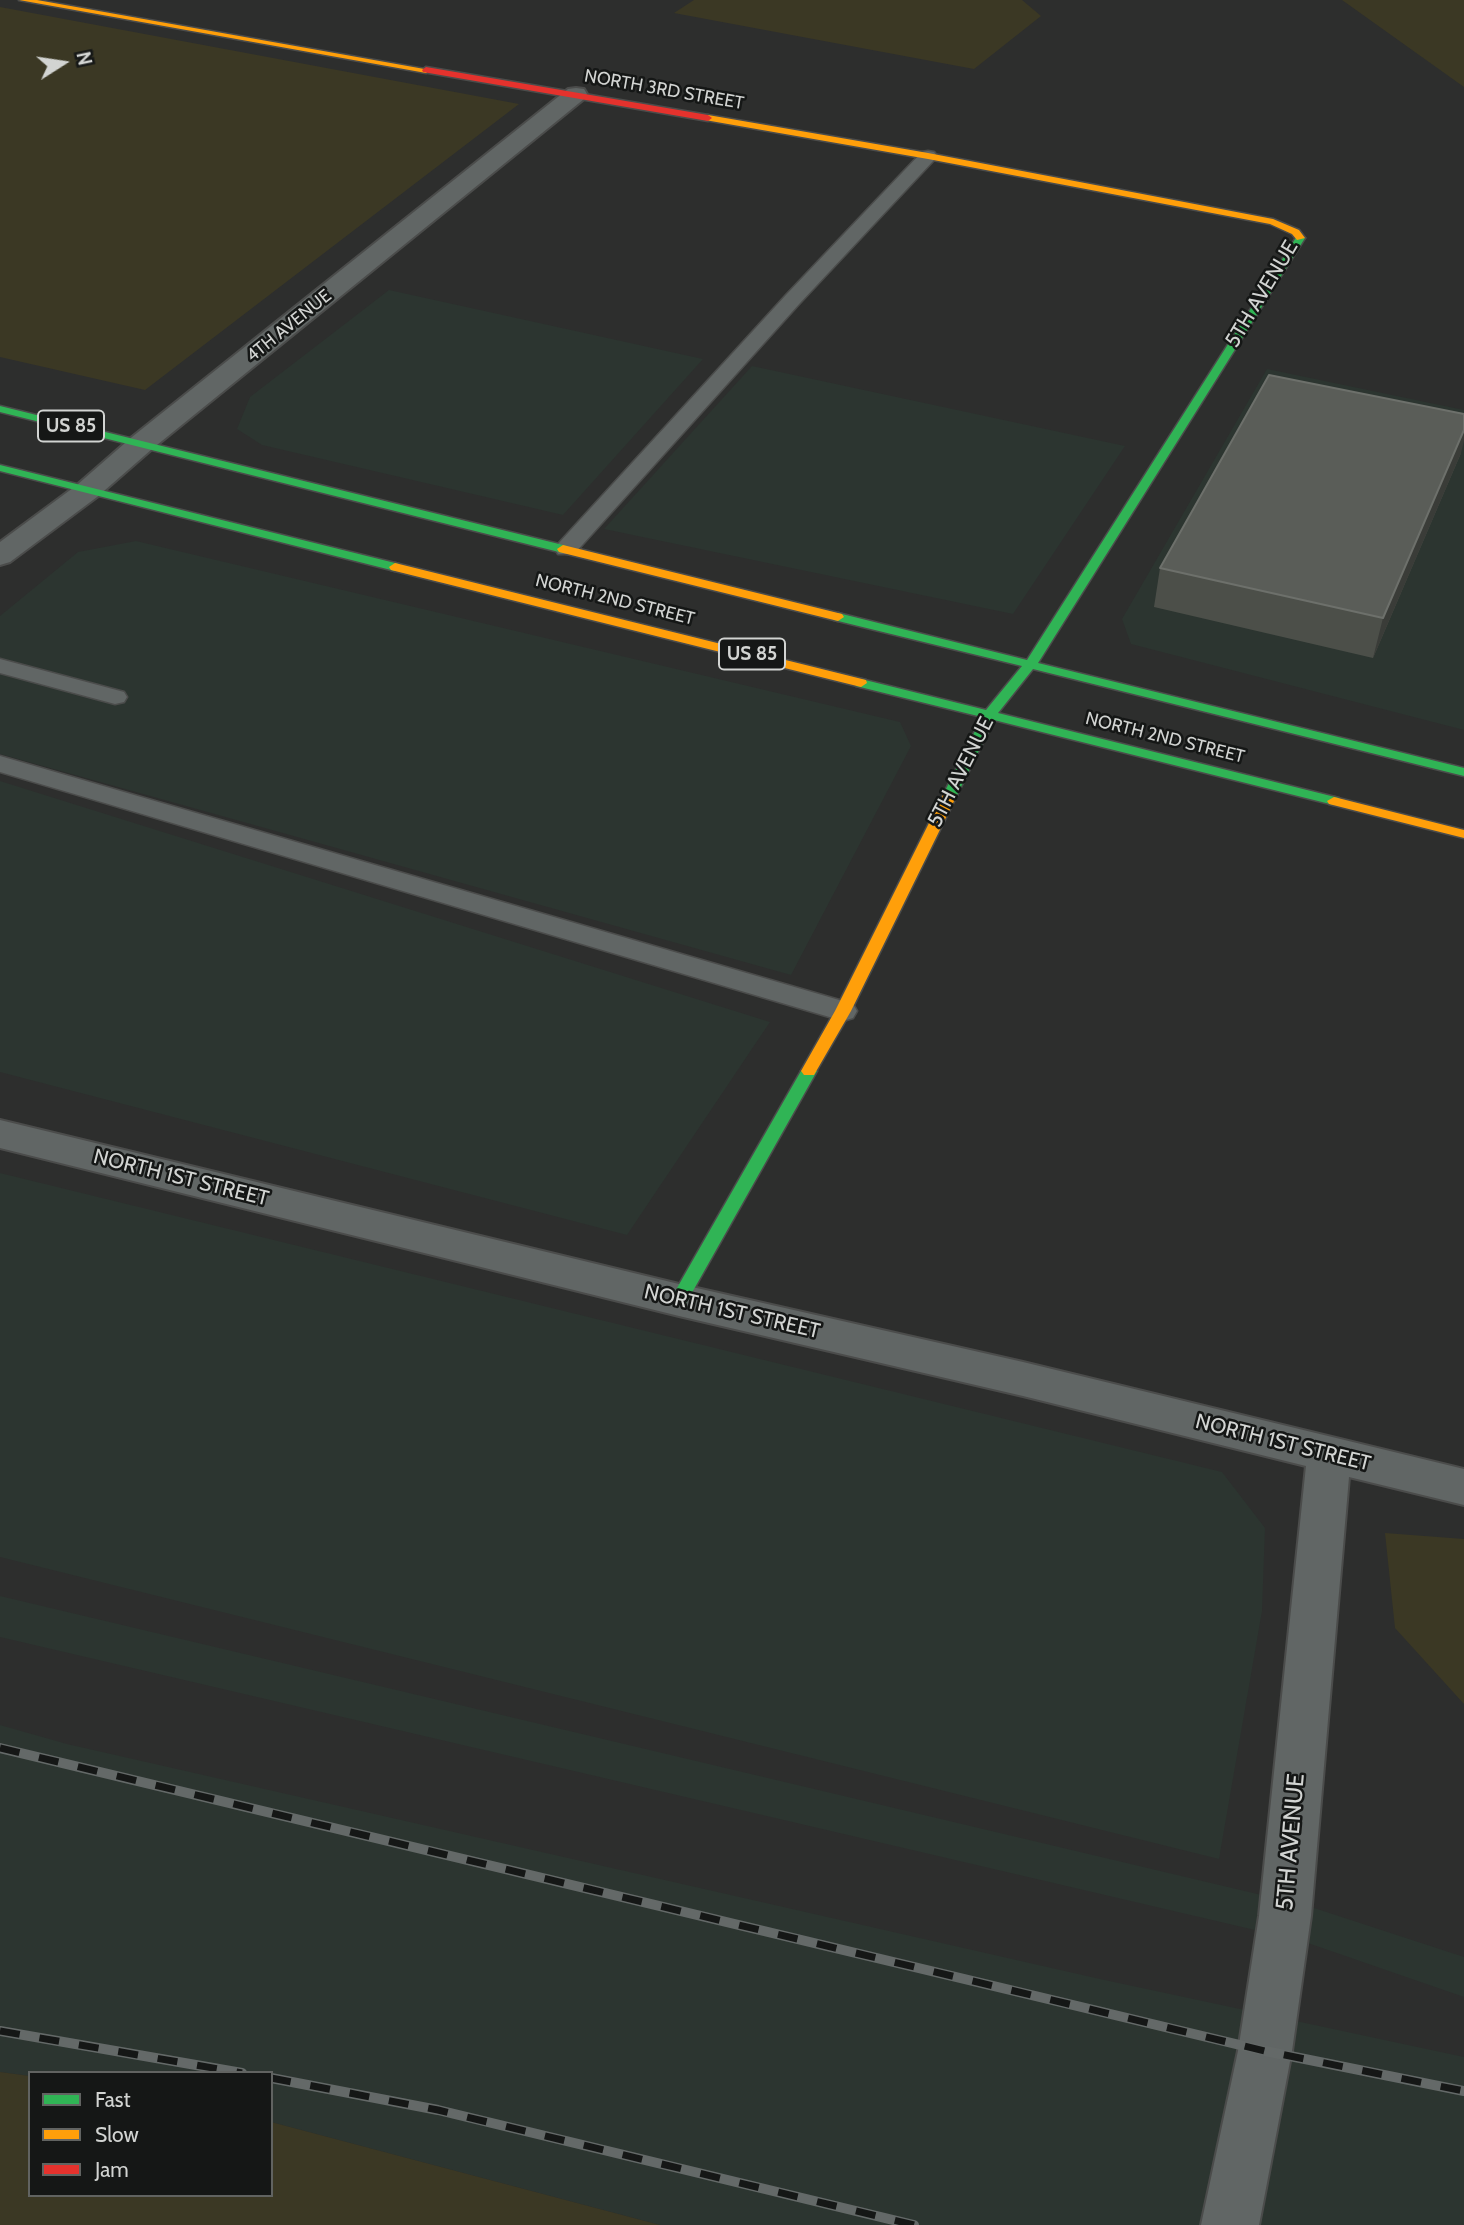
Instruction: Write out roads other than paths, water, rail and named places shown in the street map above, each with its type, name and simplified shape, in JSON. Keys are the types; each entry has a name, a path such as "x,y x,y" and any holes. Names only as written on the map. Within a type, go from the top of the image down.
{"main road":[{"name":"NORTH 3RD STREET","path":"23,0 928,156 1273,222 1296,232"},
{"name":"5TH AVENUE","path":"679,1300 843,1011 990,714 1030,665 1300,237 1296,232"},
{"name":"NORTH 2ND STREET","path":"0,410 1464,772"},
{"name":"NORTH 2ND STREET","path":"0,468 1464,834"}],"street":[{"name":"4TH AVENUE","path":"0,556 87,491 142,443 576,94"},
{"name":"NORTH 1ST STREET","path":"0,1133 679,1300 1023,1379 1464,1487"},
{"name":"5TH AVENUE","path":"1230,2225 1265,2051 1285,1916 1328,1455"}],"lane":[{"path":"566,549 793,299 928,156"},
{"path":"0,666 115,697"},
{"path":"0,764 843,1011"}],"railway":[{"path":"0,1748 1265,2051 1464,2091"},
{"path":"0,2031 230,2071"},
{"path":"273,2078 438,2110 914,2225"}]}
